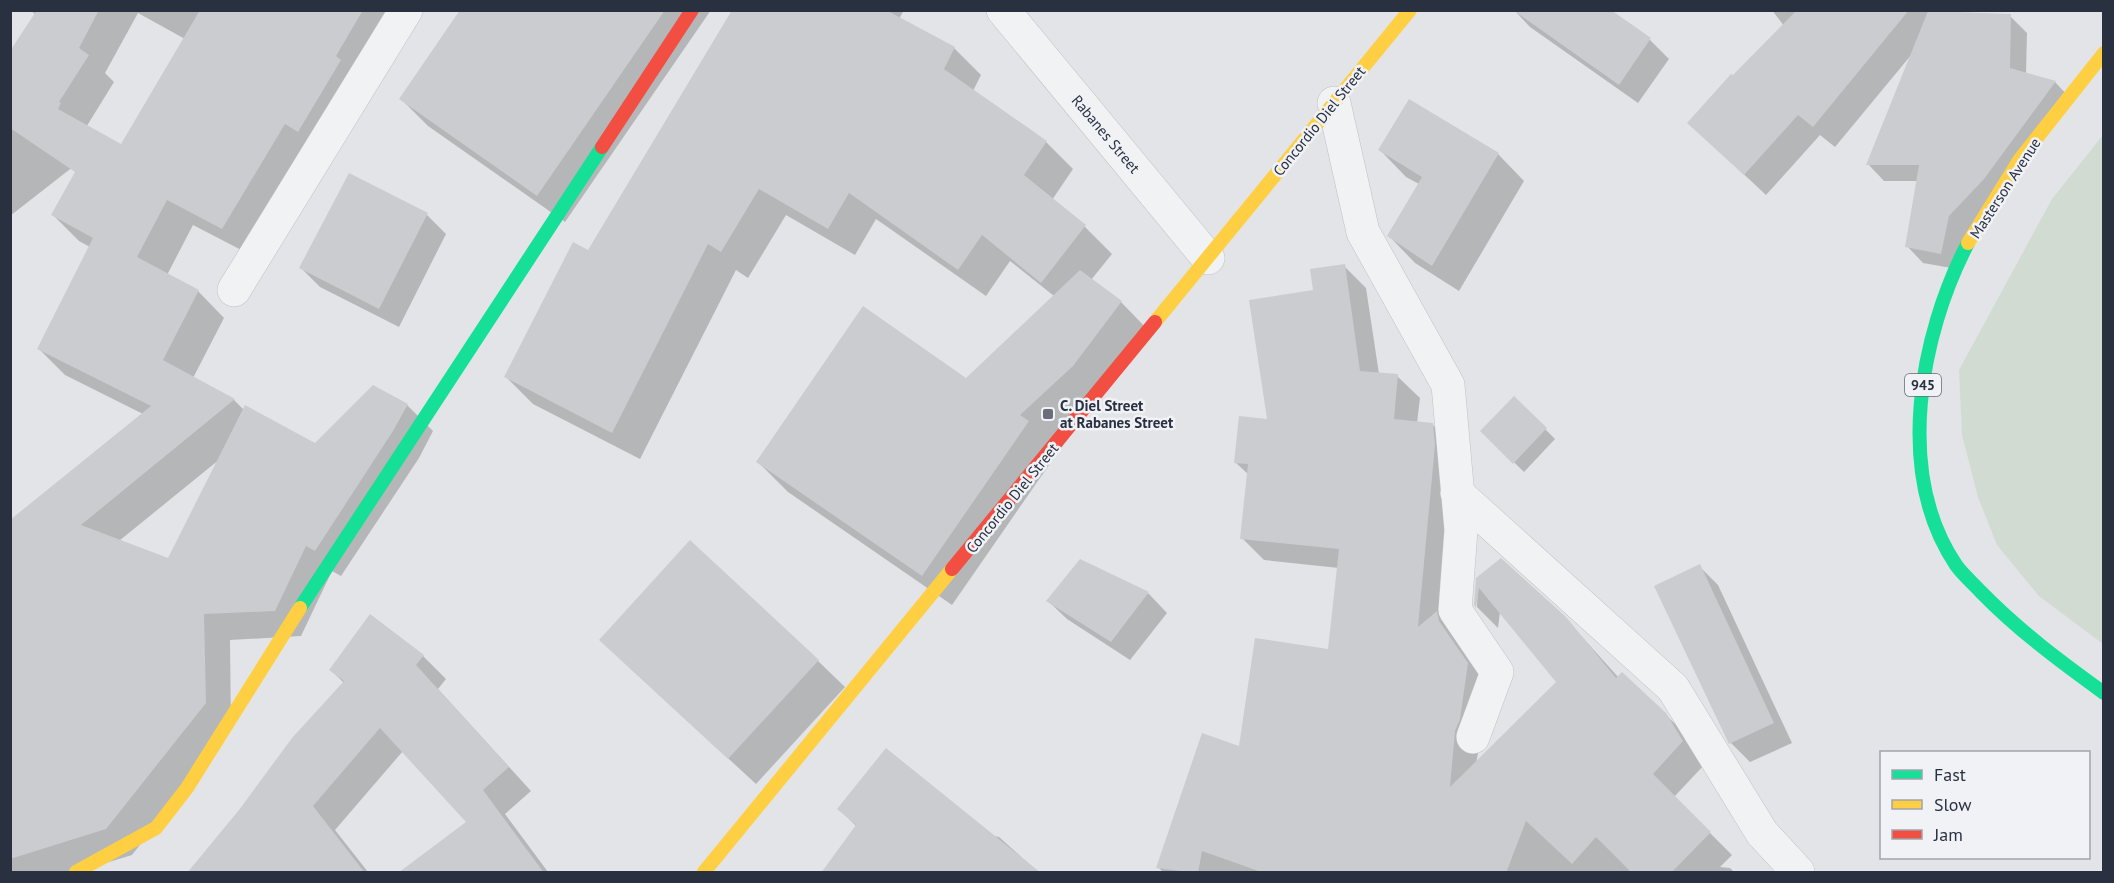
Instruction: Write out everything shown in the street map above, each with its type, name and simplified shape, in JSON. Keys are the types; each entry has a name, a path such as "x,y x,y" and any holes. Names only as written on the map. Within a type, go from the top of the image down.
{"main road":[{"path":"76,873 156,828 188,788 262,666 692,10"},
{"name":"Concordio Diel Street","path":"704,873 1410,10"},
{"name":"Masterson Avenue","path":"2103,53 2080,80 1977,226 1953,277 1934,331 1921,395 1921,464 1930,516 1955,564 1997,610 2056,659 2103,693"}],"street":[{"path":"234,290 406,10"},
{"name":"Rabanes Street","path":"1003,10 1208,258"},
{"path":"1334,103 1362,232 1448,385 1461,530 1455,610 1497,672 1473,737"},
{"path":"1457,493 1673,688 1762,833 1798,873"}],"shaded area":[{"path":"2103,135 2103,644 2039,596 1997,545 1978,497 1962,435 1959,370 2052,199"}],"building":[{"path":"37,10 99,10 79,48 89,55 59,102 61,103 58,109 121,144 200,10 363,10 336,56 341,60 298,132 285,124 222,229 167,200 137,257 199,290 163,360 235,399 81,525 168,558 245,405 315,443 373,385 408,404 315,551 306,546 275,611 204,614 206,703 106,829 10,859 10,520 151,406 37,349 93,238 51,215 75,172 10,128 10,51"},
{"path":"460,10 665,10 537,196 399,99"},
{"path":"732,10 886,10 955,47 944,69 1047,141 1024,175 1086,225 1041,283 982,235 958,270 849,193 828,229 759,189 721,252 708,244 612,433 504,377 573,242 588,250"},
{"path":"1513,10 1611,10 1651,38 1619,85"},
{"path":"1797,10 1909,10 1813,127 1798,115 1744,175 1687,123 1731,74 1733,75"},
{"path":"1928,11 2011,14 2010,68 2056,81 1984,179 1949,216 1941,254 1905,247 1919,165 1866,165"},
{"path":"1409,99 1499,153 1432,266 1387,236 1422,177 1378,150"},
{"path":"349,173 428,213 379,309 299,268"},
{"path":"1345,264 1360,371 1398,374 1394,419 1433,423 1435,445 1418,627 1437,611 1439,621 1468,663 1460,719 1455,731 1450,787 1556,682 1479,588 1476,608 1474,605 1476,578 1501,558 1566,617 1616,678 1622,672 1666,713 1683,741 1653,774 1711,832 1671,873 1632,873 1596,837 1572,864 1526,821 1506,873 1264,873 1202,851 1198,873 1156,868 1202,733 1239,746 1255,638 1328,649 1339,549 1240,539 1248,464 1234,463 1239,416 1267,419 1249,300 1313,290 1310,269"},
{"path":"1080,270 1122,301 1073,366 1020,415 1029,421 922,576 756,462 863,306 966,378"},
{"path":"1514,396 1547,428 1513,464 1480,431"},
{"path":"690,540 819,660 728,759 599,640"},
{"path":"1080,559 1149,592 1111,642 1046,601"},
{"path":"1700,564 1774,723 1729,744 1654,586"},
{"path":"370,614 424,655 416,665 509,767 483,790 544,873 398,873 466,822 380,728 313,806 365,873 187,873 239,810 292,738 344,681 329,670"},
{"path":"886,748 1041,873 821,873 856,825 837,809"}],"traffic: fast":[{"path":"300,608 602,147"},
{"path":"1968,243 1951,279 1937,319 1927,361 1921,404 1920,447 1925,489 1937,529 1959,569 1995,606 2040,645 2104,693"}],"traffic: slow":[{"path":"1155,322 1410,10"},
{"path":"1968,243 2020,159 2104,53"},
{"path":"704,872 952,569"},
{"path":"76,872 156,828 187,788 300,608"}],"traffic: jam":[{"path":"602,147 692,10"},
{"path":"952,569 1155,322"}],"place":[{"name":"C. Diel Street at Rabanes Street","path":"1048,414"}]}
